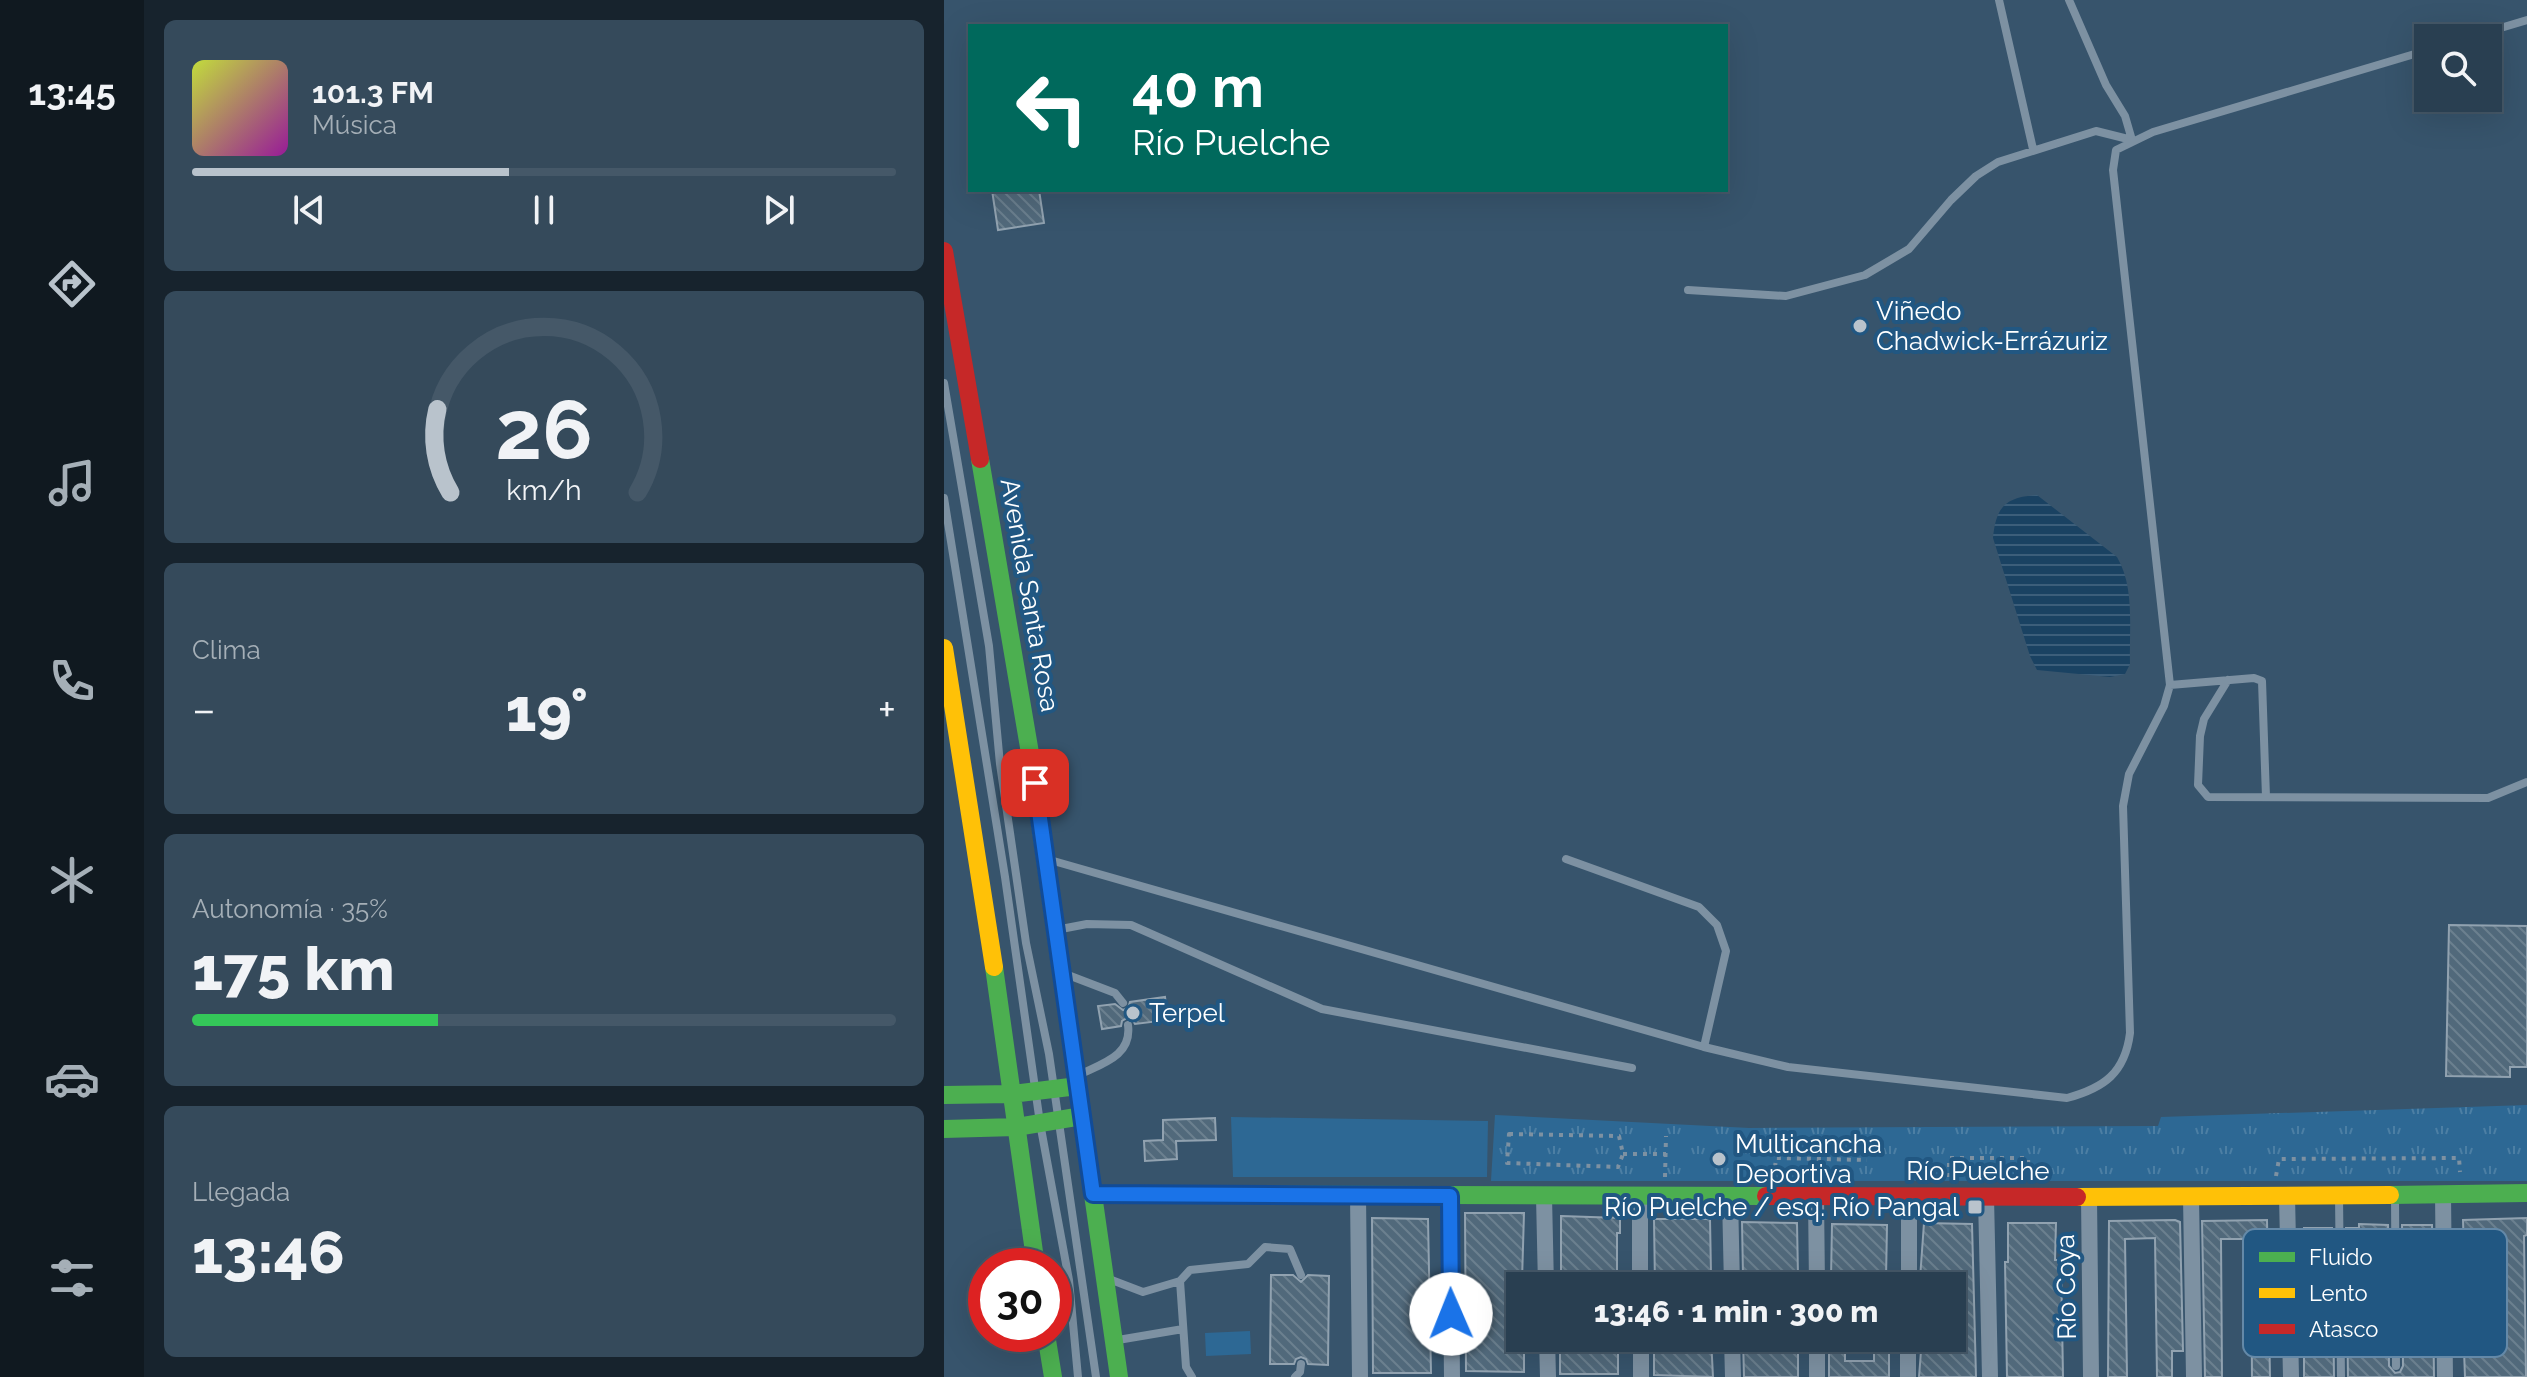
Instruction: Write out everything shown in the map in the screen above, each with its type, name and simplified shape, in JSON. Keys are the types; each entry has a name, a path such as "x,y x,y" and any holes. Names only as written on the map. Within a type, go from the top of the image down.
{"main road":[{"name":"Avenida Santa Rosa","path":"944,251 1014,649 1119,1377"},
{"path":"944,648 1033,1248"},
{"path":"944,1095 1012,1094 1045,1090 1077,1081"},
{"path":"944,1129 1016,1127 1082,1116"},
{"name":"Río Puelche","path":"1093,1194 2191,1197 2280,1191 2339,1195 2527,1193"},
{"path":"1049,1352 1053,1377"}],"street":[{"path":"2280,1191 2282,1229"},
{"path":"2443,1194 2443,1229"},
{"path":"1358,1195 1360,1377"},
{"path":"1450,1196 1452,1377"},
{"path":"1544,1196 1546,1272"},
{"path":"1640,1197 1640,1272"},
{"path":"1730,1197 1732,1272"},
{"path":"1816,1197 1817,1272"},
{"path":"1909,1197 1909,1272"},
{"path":"1986,1197 1990,1377"},
{"name":"Río Coya","path":"2089,1197 2091,1377"},
{"path":"2191,1197 2194,1377"},
{"path":"1547,1352 1548,1377"},
{"path":"1641,1352 1641,1377"},
{"path":"1732,1352 1733,1377"},
{"path":"1817,1352 1817,1377"},
{"path":"1908,1352 1908,1377"},
{"path":"2290,1357 2291,1377"},
{"path":"2445,1357 2445,1377"}],"lane":[{"path":"1999,0 2033,149"},
{"path":"2069,0 2106,85 2125,116 2132,140"},
{"path":"2502,28 2527,20"},
{"path":"1046,858 1704,1047 1788,1067 2067,1098 2098,1087 2121,1066 2130,1033 2125,787 2164,706 2170,685 2113,170 2116,150 2132,140 2414,54"},
{"path":"1688,290 1786,296 1865,275 1909,249 1951,200 1976,176 1998,162 2096,131 2132,140"},
{"path":"944,383 989,646 1000,764 1026,943 1042,1013 1049,1122 1096,1377"},
{"path":"944,498 1045,1090 1078,1377"},
{"path":"2170,685 2254,678 2262,681 2266,797"},
{"path":"2228,680 2202,728 2198,785 2208,797 2488,798 2527,782"},
{"path":"1566,859 1699,907 1717,925 1726,951 1704,1047"},
{"path":"1056,930 1087,924 1131,925 1322,1009 1632,1068"},
{"path":"1062,973 1115,993 1123,1003"},
{"path":"1077,1081 1123,1052 1129,1040 1128,1025"},
{"path":"2339,1195 2339,1229"},
{"path":"2395,1195 2395,1229"},
{"path":"1104,1278 1143,1292 1180,1281 1190,1270 1248,1264 1265,1247 1290,1249 1301,1275"},
{"path":"1180,1281 1186,1367 1192,1377"},
{"path":"1113,1341 1183,1329"},
{"path":"2341,1357 2341,1377"},
{"path":"2396,1357 2396,1366"},
{"path":"1295,1377 1300,1372 1301,1364"}],"path":[{"path":"1509,1134 1619,1136 1623,1154 1618,1167 1507,1163 1509,1134"},
{"path":"1665,1187 1666,1136"},
{"path":"1623,1154 1666,1154"},
{"path":"1773,1187 1776,1158 1867,1160"},
{"path":"1949,1187 1949,1158 2028,1158 2029,1187"},
{"path":"2280,1191 2279,1159 2459,1158 2460,1180"}],"green space":[{"path":"2527,1105 2527,1181 1491,1181 1495,1115 1749,1128 2158,1126 2161,1117"},
{"path":"1231,1117 1488,1121 1487,1177 1233,1177"},
{"path":"1250,1331 1251,1354 1206,1356 1205,1333"}],"shaded area":[{"path":"2037,495 2117,557 2123,569 2130,609 2130,664 2125,674 2110,677 2037,670 2030,656 1993,538 1997,518 2004,505 2017,498"}],"building":[{"path":"992,192 1039,192 1044,223 998,230"},
{"path":"2449,925 2527,926 2527,1067 2510,1067 2510,1077 2446,1076"},
{"name":"Terpel","path":"1165,997 1168,1020 1135,1024 1127,1018 1121,1026 1102,1029 1098,1006 1115,1004 1123,1010 1128,1008 1130,1002"},
{"path":"1215,1118 1216,1140 1176,1141 1177,1159 1145,1161 1144,1141 1163,1140 1163,1120"},
{"path":"1465,1213 1524,1213 1522,1272 1506,1272 1506,1352 1524,1352 1524,1372 1466,1371"},
{"path":"1561,1216 1620,1218 1617,1272 1561,1272"},
{"path":"1372,1218 1428,1219 1431,1373 1373,1373"},
{"path":"2527,1218 2527,1235 2524,1236 2526,1377 2465,1377 2464,1357 2507,1357 2507,1229 2463,1229 2463,1220"},
{"path":"1654,1219 1710,1219 1711,1272 1655,1272"},
{"path":"2267,1220 2267,1229 2243,1229 2243,1239 2221,1239 2222,1377 2205,1377 2202,1221"},
{"path":"2109,1221 2180,1222 2183,1351 2172,1351 2172,1377 2157,1377 2155,1238 2125,1239 2127,1377 2108,1377"},
{"path":"1742,1222 1797,1223 1798,1272 1743,1272"},
{"path":"1924,1223 1972,1224 1976,1377 1919,1377 1921,1352 1966,1352 1966,1272 1920,1272"},
{"path":"2008,1223 2056,1223 2055,1260 2061,1260 2063,1377 2007,1377 2005,1262 2008,1262"},
{"path":"1832,1224 1887,1225 1886,1272 1831,1272"},
{"path":"2359,1224 2388,1225 2388,1229 2346,1229 2359,1228"},
{"path":"2402,1225 2432,1225 2432,1229 2402,1229"},
{"path":"1271,1275 1293,1275 1301,1282 1308,1275 1329,1276 1328,1365 1308,1364 1301,1357 1294,1364 1270,1364"},
{"path":"1560,1352 1618,1352 1618,1374 1560,1374"},
{"path":"1654,1352 1712,1352 1713,1377 1654,1375"},
{"path":"1743,1352 1798,1352 1798,1377 1744,1377"},
{"path":"1829,1352 1845,1352 1845,1361 1874,1361 1874,1352 1889,1352 1889,1377 1829,1377"},
{"path":"2252,1357 2270,1357 2270,1377 2252,1377"},
{"path":"2304,1357 2334,1357 2334,1377 2304,1377"},
{"path":"2348,1357 2389,1357 2389,1366 2395,1373 2400,1372 2403,1366 2403,1357 2434,1357 2434,1377 2348,1377"}],"traffic: fast":[{"path":"980,459 1031,759 1119,1377"},
{"path":"994,967 1033,1248"},
{"path":"944,1095 1012,1094 1078,1086"},
{"path":"944,1129 1016,1127 1082,1116"},
{"path":"2390,1195 2527,1193"},
{"path":"1093,1194 1766,1196"},
{"path":"1049,1352 1053,1377"}],"traffic: slow":[{"path":"944,648 994,967"},
{"path":"2077,1197 2390,1195"}],"traffic: jam":[{"path":"944,251 980,459"},
{"path":"1766,1196 2077,1197"}],"place":[{"name":"Viñedo Chadwick-Errázuriz","path":"1860,326"},
{"name":"Terpel","path":"1133,1013"},
{"name":"Multicancha Deportiva","path":"1719,1159"},
{"name":"Río Puelche / esq. Río Pangal","path":"1975,1207"}],"route":[{"path":"1035,783 1093,1194 1450,1196 1451,1314"}]}
